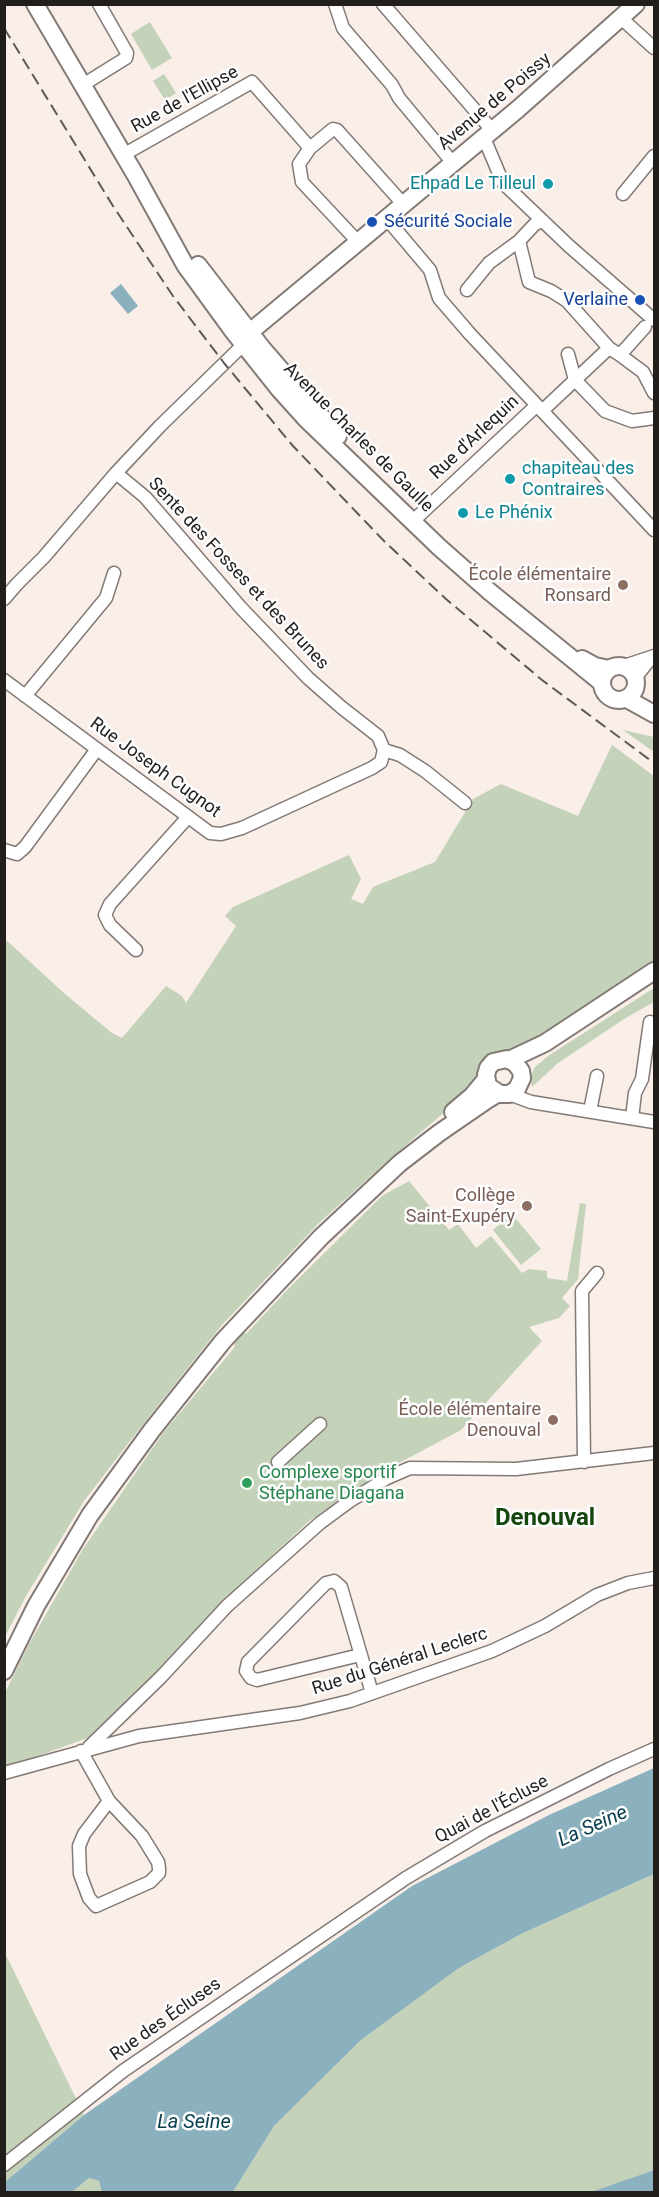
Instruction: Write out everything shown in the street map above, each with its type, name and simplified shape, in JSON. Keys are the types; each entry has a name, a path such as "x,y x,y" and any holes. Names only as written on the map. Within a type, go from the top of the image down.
{"main road":[{"name":"Avenue Charles de Gaulle","path":"23,4 68,63"},
{"name":"Avenue Charles de Gaulle","path":"35,4 182,259 210,300 253,337 269,344 274,362 414,520"},
{"name":"Avenue de Poissy","path":"253,337 331,263 354,247 488,134 622,19 636,4"},
{"name":"Avenue Charles de Gaulle","path":"136,176 198,265 253,337 306,419 414,520 480,577 587,662 622,680 654,714"},
{"path":"238,317 254,320 253,337"},
{"path":"622,680 654,707"},
{"path":"509,1060 545,1042 654,971"},
{"path":"4,1671 36,1606 90,1515 152,1430 224,1341 307,1251 400,1163 491,1097 517,1089 521,1078 538,1055 654,978"},
{"path":"4,1645 32,1596 95,1499 149,1425 209,1350 275,1276 399,1157 472,1096 486,1079 491,1065 500,1059 509,1060 517,1065 521,1078"},
{"path":"486,1079 491,1089 504,1094"}],"street":[{"path":"81,86 126,58 127,53 99,4"},
{"path":"334,4 344,27 453,163"},
{"path":"383,4 488,134 503,183 650,324 620,355"},
{"path":"622,19 654,48"},
{"name":"Rue de l'Ellipse","path":"123,155 252,82 310,147"},
{"path":"354,247 302,182 299,164 310,147 333,129 337,130 404,204"},
{"path":"623,194 654,156"},
{"path":"387,219 430,270 439,298 654,530"},
{"path":"467,290 489,263 519,241 535,224 543,221"},
{"path":"519,241 529,282 567,301 609,348 644,372 654,392"},
{"path":"195,279 208,307 253,337 288,387 308,403"},
{"path":"4,598 44,557 160,426 253,337"},
{"name":"Rue d'Arlequin","path":"414,520 609,348"},
{"path":"568,354 575,380 605,411 632,421 652,419"},
{"name":"Sente des Fosses et des Brunes","path":"116,473 145,497 242,609 308,678 378,736 384,750"},
{"path":"25,696 106,598 114,573"},
{"path":"4,592 16,584"},
{"path":"622,680 653,657"},
{"name":"Rue Joseph Cugnot","path":"4,680 210,833 231,832 372,768 381,762 384,750"},
{"path":"4,850 17,854 25,847 97,749"},
{"path":"384,750 399,755 425,771 465,803"},
{"path":"136,950 110,925 105,915 110,904 188,817"},
{"path":"632,1118 635,1093 642,1079 650,1022"},
{"path":"590,1111 597,1077"},
{"path":"521,1078 529,1097 536,1103"},
{"path":"504,1094 536,1103 654,1122"},
{"path":"584,1462 582,1291 597,1273"},
{"path":"278,1461 320,1424"},
{"path":"109,1801 84,1834 79,1846 80,1874 89,1898 96,1906 150,1882 159,1873 158,1862 142,1836 109,1801 83,1751 161,1677 227,1606 301,1540 363,1492 410,1468 514,1469 654,1453"},
{"name":"Rue du Général Leclerc","path":"4,1773 136,1737 327,1707 499,1648 545,1626 597,1595 621,1585 654,1578"},
{"path":"360,1655 257,1680 251,1678 246,1671 248,1662 330,1581 341,1587 372,1693"},
{"path":"125,1713 124,1726 136,1737"},
{"name":"Quai de l'Écluse","path":"354,1914 406,1878 485,1831 654,1749"},
{"name":"Rue des Écluses","path":"4,2165 123,2071 354,1914"}],"green space":[{"path":"150,22 172,58 152,70 131,34"},
{"path":"164,74 176,93 165,100 153,81"},
{"path":"623,730 654,737 654,752"},
{"path":"612,745 654,776 654,967 531,1044 474,1087 319,1223 221,1326 84,1501 26,1596 5,1637 5,939 65,994 112,1033 122,1038 166,986 182,996 186,1003 236,926 225,916 233,907 349,855 361,879 351,899 363,904 373,887 435,862 473,799 501,784 578,816"},
{"path":"654,988 654,1002 558,1063 532,1087 530,1076 535,1067 548,1056"},
{"name":"Complexe sportif Stéphane Diagana","path":"409,1181 449,1230 458,1224 476,1248 491,1236 522,1273 529,1269 547,1271 547,1278 567,1281 580,1203 586,1204 578,1279 562,1298 570,1306 559,1318 529,1327 542,1341 461,1430 382,1472 309,1521 227,1598 93,1736 5,1768 4,1695 29,1644 83,1549 163,1433 234,1348 235,1342 244,1331 246,1334 382,1196"},
{"path":"512,1214 541,1249 521,1265 493,1230"},
{"path":"654,1874 654,2170 591,2192 233,2192 274,2126 361,2040 459,1968 521,1934"},
{"path":"4,1951 84,2115 5,2182 4,2182"},
{"path":"89,2178 99,2181 102,2192 72,2192"}],"water":[{"path":"121,284 138,306 128,314 110,293"},
{"name":"La Seine","path":"654,1768 654,1874 521,1934 459,1968 361,2040 274,2126 233,2192 102,2192 99,2181 89,2178 72,2192 5,2192 5,2182 84,2115 412,1886 549,1815"},
{"path":"654,2170 654,2192 591,2192"}],"railway":[{"path":"4,28 113,206 173,296 224,363 293,446 385,542 446,599 542,680 654,763"}],"place":[{"name":"Ehpad Le Tilleul","path":"548,184"},
{"name":"Sécurité Sociale","path":"372,222"},
{"name":"Verlaine","path":"640,300"},
{"name":"chapiteau des Contraires","path":"510,479"},
{"name":"Le Phénix","path":"463,513"},
{"name":"École élémentaire Ronsard","path":"623,585"},
{"name":"Collège Saint-Exupéry","path":"527,1206"},
{"name":"École élémentaire Denouval","path":"553,1420"},
{"name":"Complexe sportif Stéphane Diagana","path":"247,1483"}],"district":[{"name":"Denouval","path":"545,1519"}]}
